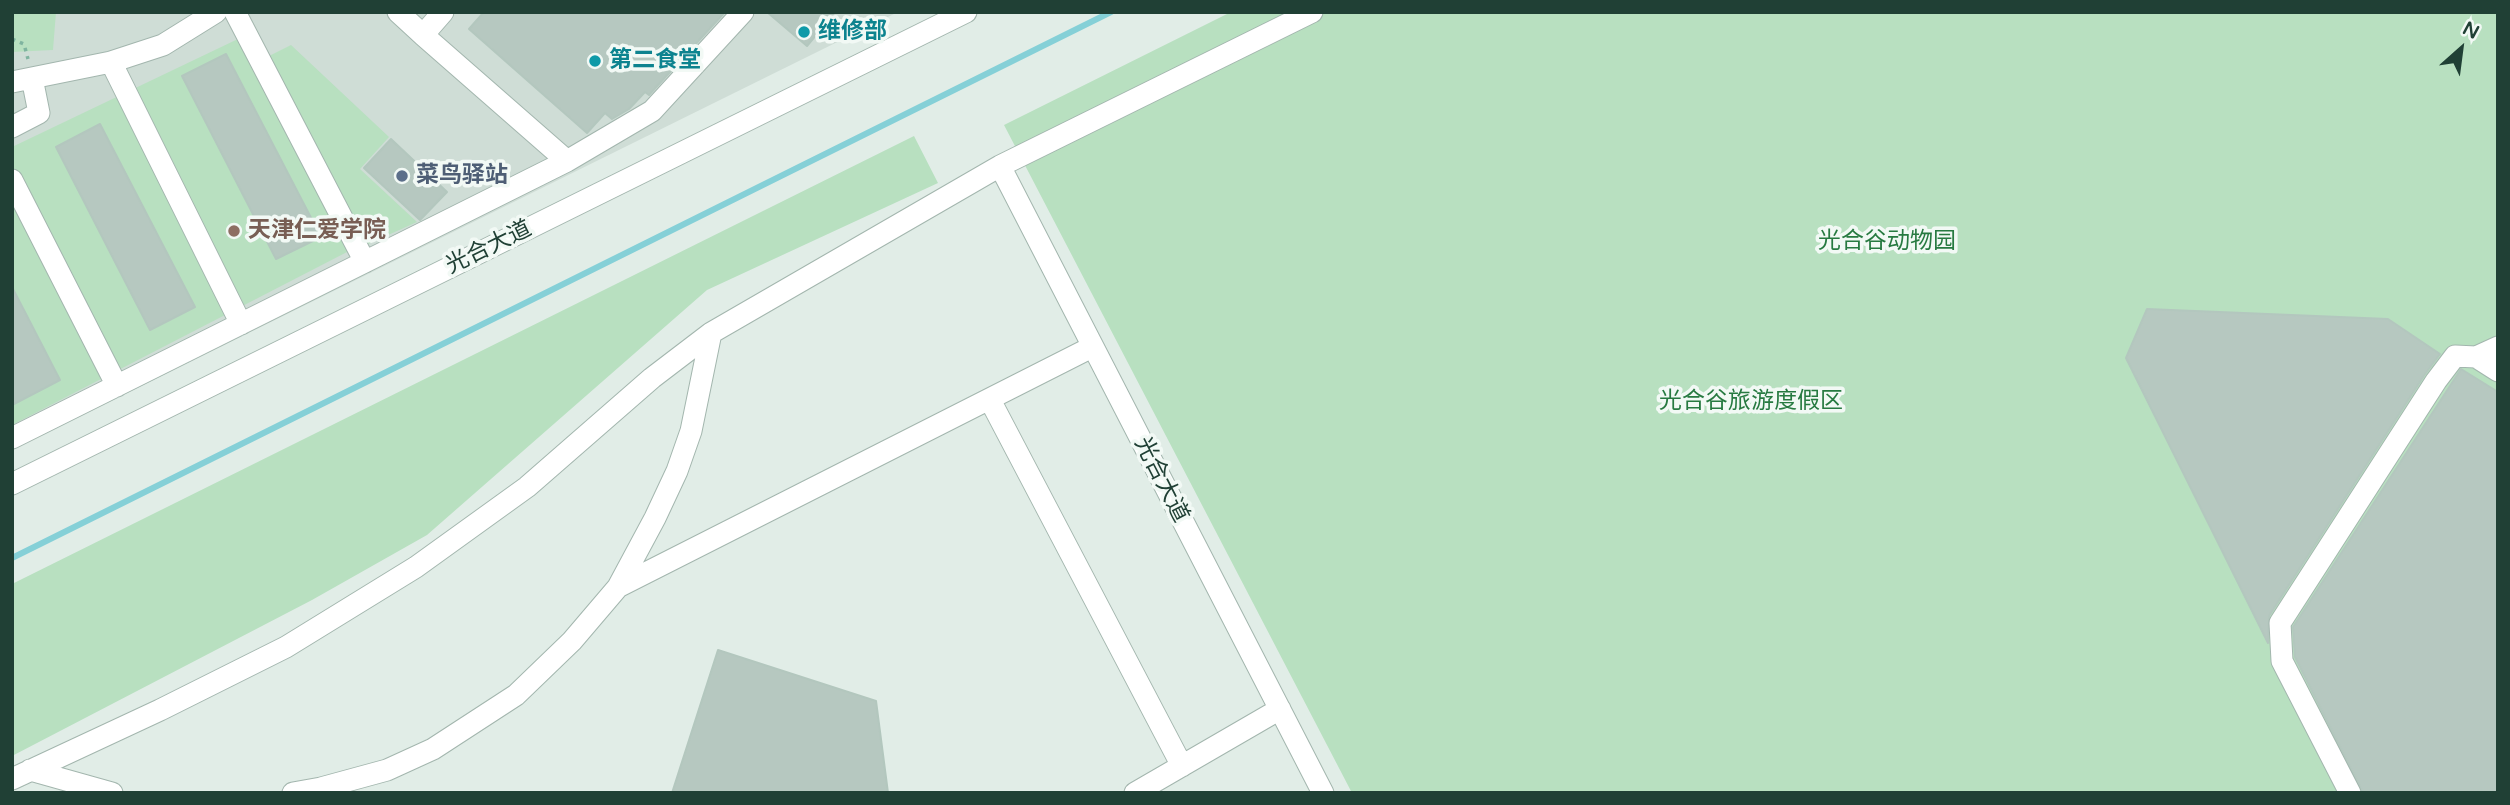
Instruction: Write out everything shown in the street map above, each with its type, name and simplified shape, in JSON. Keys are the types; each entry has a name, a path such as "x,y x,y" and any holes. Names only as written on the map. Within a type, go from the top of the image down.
{"street":[{"path":"12,127 39,113 22,80 111,62 163,45 216,12"},
{"path":"235,12 365,262"},
{"path":"398,12 567,161"},
{"path":"423,35 443,12"},
{"path":"12,438 567,161 652,111 743,12"},
{"name":"光合大道","path":"12,484 966,12"},
{"path":"21,775 286,647 416,567 527,487 652,378 711,332 1000,166 1312,12"},
{"path":"111,62 241,324"},
{"name":"光合大道","path":"1000,166 1323,793"},
{"path":"12,180 117,386"},
{"path":"293,793 387,770 433,749 470,727 525,687 572,641 618,587 677,471 691,431 711,332"},
{"path":"2350,793 2282,661 2280,623 2436,381 2455,356 2476,357 2498,346"},
{"path":"618,587 1092,347"},
{"path":"2476,357 2498,372"},
{"path":"990,400 1182,766"},
{"path":"1135,793 1280,709"},
{"path":"21,775 112,793"}],"shaded area":[{"name":"天津仁爱学院","path":"12,12 898,12 12,450"}],"green space":[{"path":"12,12 56,12 53,50 12,52"},
{"name":"光合谷旅游度假区","path":"1231,12 2498,12 2498,793 1352,793 1004,125"},
{"path":"240,38 349,251 12,425 12,147"},
{"path":"291,45 389,137 360,169 417,222 366,245 267,57"},
{"path":"914,136 938,183 707,290 427,535 312,600 12,756 12,584"}],"building":[{"name":"第二食堂","path":"484,12 725,12 649,95 645,92 629,109 612,119 605,113 587,133 469,29"},
{"name":"维修部","path":"767,12 835,12 807,46"},
{"path":"226,54 321,237 276,259 182,76"},
{"path":"100,124 195,307 150,330 56,147"},
{"name":"菜鸟驿站","path":"391,139 447,192 420,220 364,168"},
{"path":"12,287 60,380 12,405"},
{"path":"2147,309 2388,319 2440,354 2269,616 2268,643 2126,358"},
{"path":"2461,369 2498,392 2498,793 2363,793 2295,657 2293,627"},
{"path":"718,650 876,701 888,793 672,793"}],"waterway":[{"path":"12,558 1111,12"}],"place":[{"name":"维修部","path":"804,32"},
{"name":"第二食堂","path":"595,61"},
{"name":"菜鸟驿站","path":"402,176"},
{"name":"天津仁爱学院","path":"234,231"}],"park label":[{"name":"光合谷动物园","path":"1887,242"}]}
